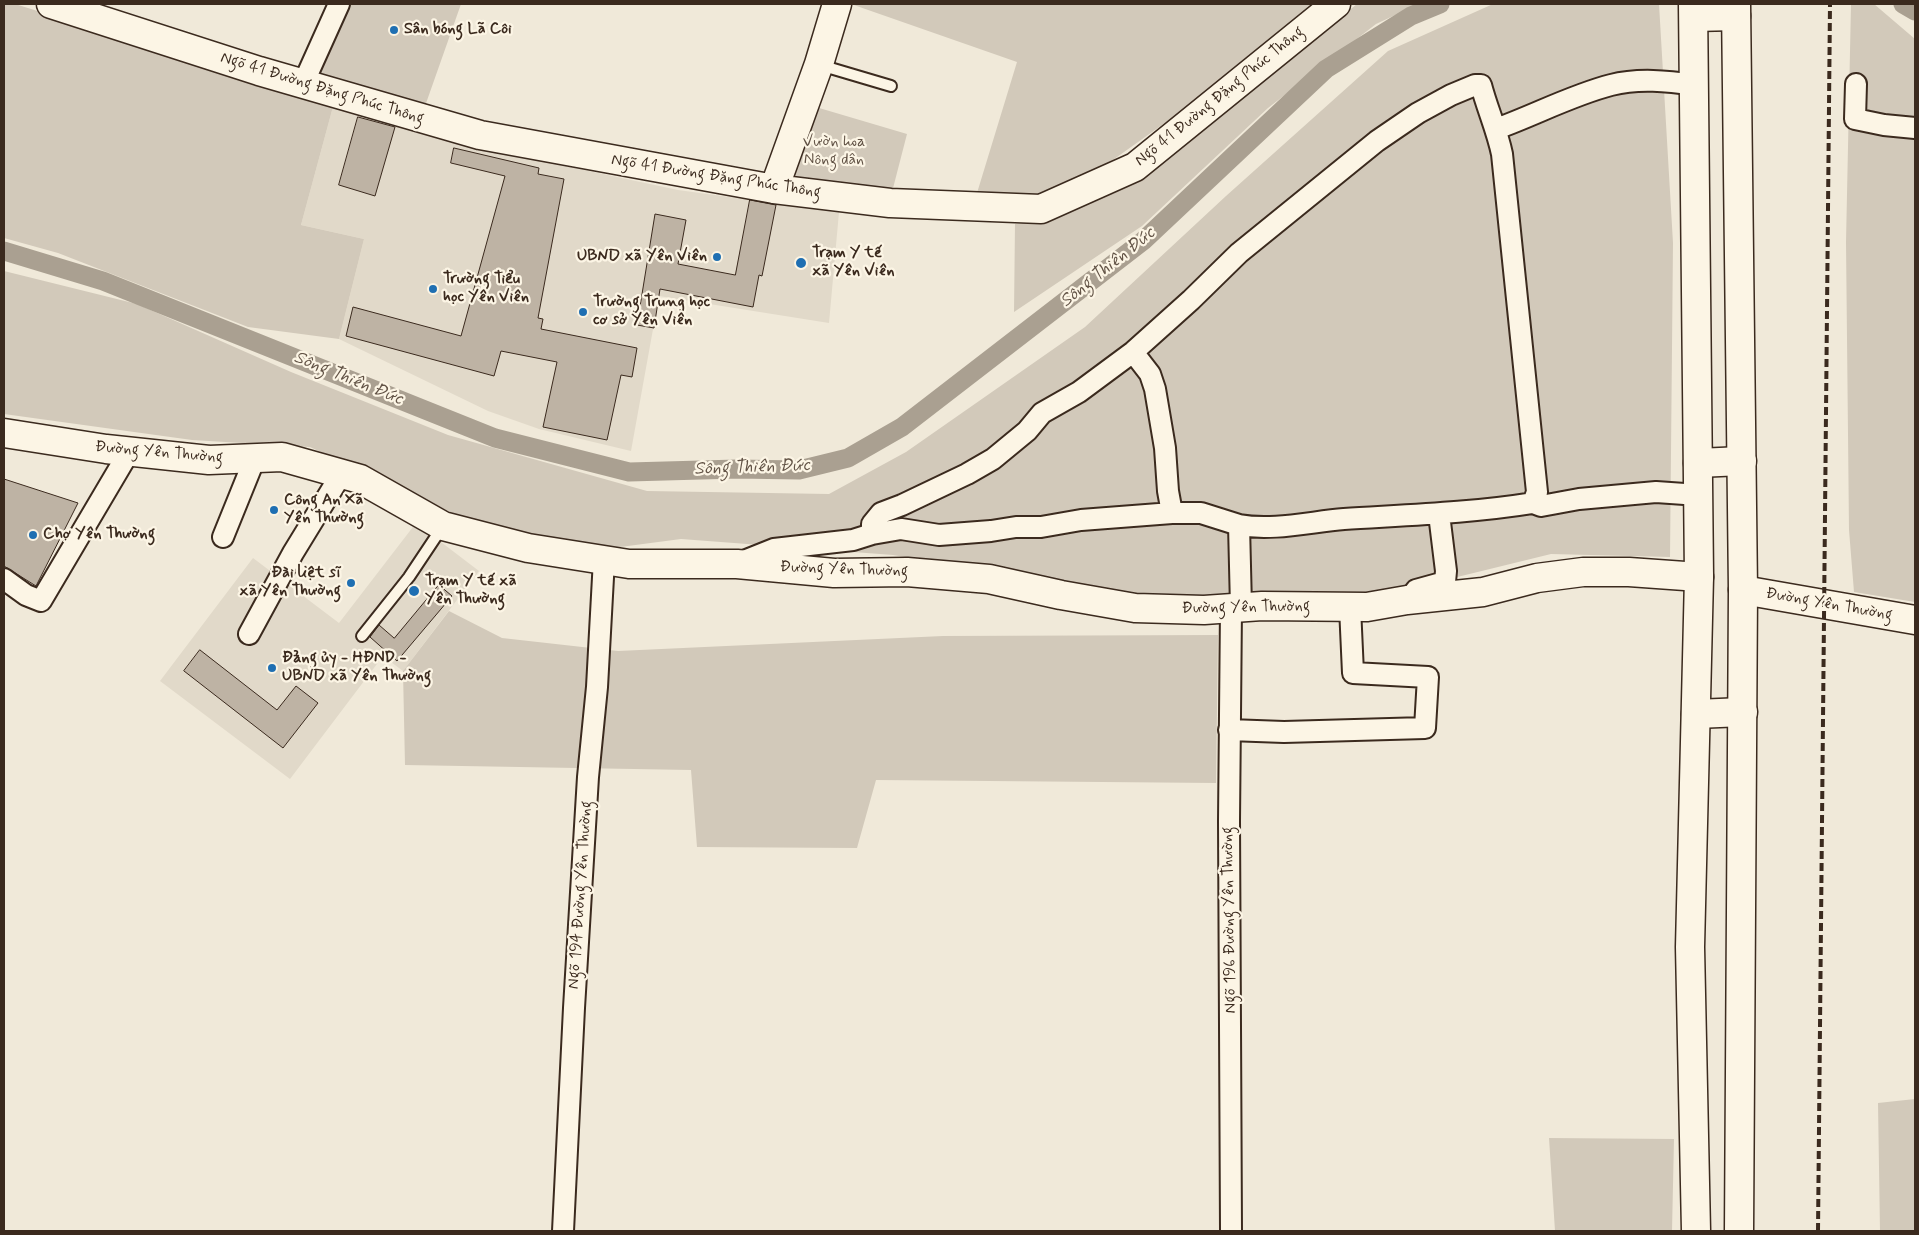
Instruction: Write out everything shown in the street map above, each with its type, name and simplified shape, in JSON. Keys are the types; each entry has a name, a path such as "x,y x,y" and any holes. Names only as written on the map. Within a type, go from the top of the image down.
{"main road":[{"name":"Ngõ 41 Đường Đặng Phúc Thông","path":"51,4 303,84 480,136 774,188 890,203 1041,209 1135,167 1336,4"},
{"path":"774,188 820,64 837,4"},
{"path":"1696,1231 1690,947 1700,576 1694,10 1736,10 1744,590 1739,1231"},
{"name":"Đường Yên Thường","path":"4,433 129,452 209,460 282,457 360,479 443,526 528,548 629,564 738,564 834,572 907,572 989,578 1061,595 1135,608 1204,610 1262,606 1366,607 1391,602 1483,592 1537,578 1583,572 1629,572 1700,576"},
{"path":"1698,463 1742,462"},
{"name":"Đường Yên Thường","path":"1744,590 1915,620"},
{"path":"1696,714 1742,712"}],"street":[{"path":"303,84 339,4"},
{"path":"1496,129 1535,115 1580,94 1612,84 1670,82 1695,85"},
{"path":"1856,84 1855,119 1884,125 1915,128"},
{"path":"872,534 872,524 881,513 967,474 993,459 1027,431 1042,413 1079,392 1133,352 1258,236 1377,141 1418,113 1451,95 1475,85 1481,85 1487,108 1496,129 1502,154 1537,492 1533,502"},
{"path":"1133,352 1150,374 1155,390 1165,448 1168,491 1172,513"},
{"path":"4,579 26,595 41,601 129,452"},
{"path":"223,537 255,458"},
{"path":"248,634 293,553 342,473"},
{"path":"738,564 774,549 853,540 872,534 901,529 939,535 1041,526 1081,520 1172,513 1201,513 1239,525 1257,528 1345,519 1439,514 1533,502 1541,506 1656,492 1699,495"},
{"path":"1391,602 1398,596 1445,582 1446,571 1439,514"},
{"name":"Ngõ 196 Đường Yên Thường","path":"1231,1231 1229,730 1239,525"},
{"name":"Ngõ 194 Đường Yên Thường","path":"563,1231 588,777 597,687 604,559"},
{"path":"1229,730 1284,732 1425,728 1428,677 1353,673 1350,607"}],"lane":[{"path":"820,64 891,86"},
{"path":"362,636 409,577 443,526"}],"shaded area":[{"path":"334,103 416,131 542,161 678,190 839,212 829,323 659,296 631,451 539,429 488,411 339,339 364,239 301,225"},
{"name":"Đảng ủy - HĐND - UBND xã Yên Thường","path":"416,523 479,571 403,671 383,656 290,779 160,681 253,558 339,623"}],"green space":[{"path":"4,4 15,4 334,103 301,225 364,239 339,339 248,327 58,253 4,238"},
{"name":"Sân bóng Lã Côi","path":"348,4 461,4 424,109 318,75"},
{"path":"851,4 1318,4 1225,80 1110,162 1033,197 977,193 1017,62"},
{"path":"1357,4 1419,4 1376,24 1268,108 1142,226 1014,312 1015,224 1046,220 1139,180"},
{"path":"1493,4 1659,4 1673,243 1670,557 1551,554 1392,593 1285,592 1146,598 893,555 681,539 605,549 483,527 310,447 192,440 4,414 4,271 137,304 291,372 448,435 647,491 829,494 906,452 1085,327 1226,196 1388,51"},
{"path":"1851,4 1874,4 1915,39 1915,602 1854,592 1849,530 1846,242"},
{"name":"Vườn hoa Nông dân","path":"809,105 907,134 891,196 778,185"},
{"path":"449,611 502,638 618,651 943,636 1218,635 1216,783 876,780 857,848 697,847 691,770 405,765 403,671"},
{"path":"1915,1099 1915,1231 1880,1231 1878,1103"},
{"path":"1549,1138 1674,1139 1672,1231 1555,1231"}],"building":[{"path":"358,117 395,127 375,196 339,185"},
{"path":"454,148 539,168 538,174 564,179 538,318 543,319 541,329 637,348 632,377 621,375 607,440 543,427 557,362 501,351 494,376 346,336 353,307 461,336 505,176 451,163"},
{"path":"750,200 776,205 762,276 759,275 753,307 660,289 654,328 637,325 655,214 686,220 678,264 735,275"},
{"name":"Chợ Yên Thường","path":"4,479 78,503 36,586 4,566"},
{"path":"439,585 452,596 397,661 370,637 379,625 394,638"},
{"path":"200,650 277,710 296,686 318,703 283,748 184,671"}],"waterway":[{"name":"Sông Thiên Đức","path":"4,251 103,281 495,438 629,472 737,469 799,470 848,458 902,427 1143,241 1326,69 1411,16 1440,4"},
{"name":"Sông Thiên Đức","path":"1903,4 1915,11"}],"railway":[{"path":"1818,1231 1830,4"}],"place":[{"name":"Sân bóng Lã Côi","path":"394,30"},
{"name":"UBND xã Yên Viên","path":"717,257"},
{"name":"Trạm Y tế xã Yên Viên","path":"801,263"},
{"name":"Trường Tiểu học Yên Viên","path":"433,289"},
{"name":"Trường Trung học cơ sở Yên Viên","path":"583,312"},
{"name":"Công An Xã Yên Thường","path":"274,510"},
{"name":"Chợ Yên Thường","path":"33,535"},
{"name":"Đài liệt sĩ xã Yên Thường","path":"351,583"},
{"name":"Trạm Y tế xã Yên Thường","path":"414,591"},
{"name":"Đảng ủy - HĐND - UBND xã Yên Thường","path":"272,668"}]}
